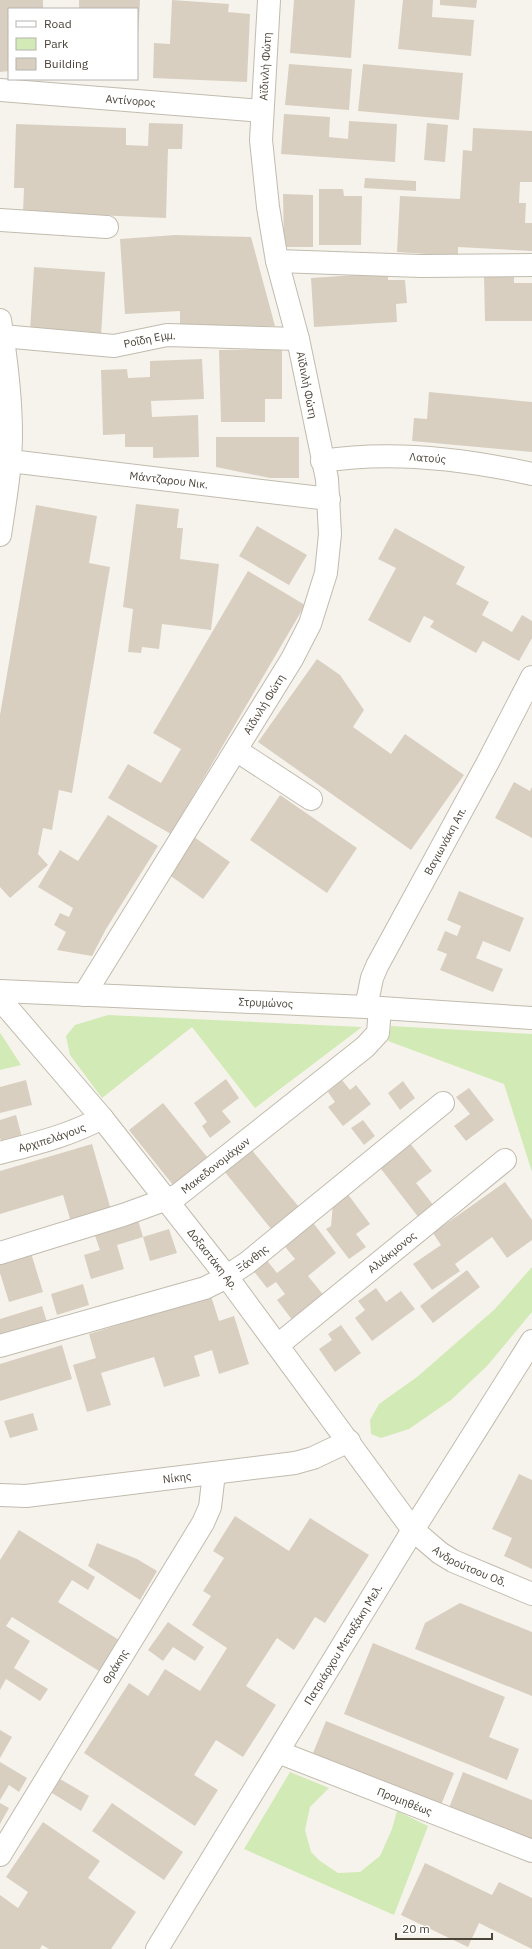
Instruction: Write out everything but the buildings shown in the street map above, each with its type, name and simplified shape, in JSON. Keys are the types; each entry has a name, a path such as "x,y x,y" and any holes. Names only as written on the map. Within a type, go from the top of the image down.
{"street":[{"name":"Αϊδινλή Φώτη","path":"84,995 292,659 310,624 326,573 330,534 329,499 298,339 277,261 268,207 261,140 270,0"},
{"name":"Αντίνορος","path":"0,90 262,111"},
{"path":"0,220 107,227"},
{"path":"277,261 421,266 532,265"},
{"path":"0,535 10,461 10,410 3,379 1,328"},
{"name":"Ροΐδη Εμμ.","path":"1,328 114,346 167,335 298,339"},
{"name":"Λατούς","path":"322,461 349,457 425,458 474,464 532,474"},
{"name":"Μάντζαρου Νικ.","path":"10,461 329,499"},
{"name":"Βαγιωνάκη Απ.","path":"373,1008 372,978 377,966 488,762 532,676"},
{"path":"236,750 311,799"},
{"name":"Στρυμώνος","path":"0,991 373,1008 532,1018"},
{"name":"Δοξαστάκη Αρ.","path":"0,999 102,1118 227,1277 413,1530"},
{"name":"Μακεδονομάχων","path":"0,1253 123,1215 165,1199 178,1196 365,1047 378,1033 373,1008"},
{"name":"Ξάνθης","path":"0,1346 205,1288 227,1277 247,1263 443,1103"},
{"name":"Αρχιπελάγους","path":"0,1154 64,1136 102,1118"},
{"name":"Αλιάκμονος","path":"278,1345 505,1160"},
{"name":"Πατριάρχου Μεταξάκη Μελ.","path":"157,1949 413,1530 532,1341"},
{"name":"Νίκης","path":"0,1495 26,1496 294,1463 313,1458 349,1442"},
{"name":"Θράκης","path":"0,1855 203,1524 210,1508 214,1473"},
{"name":"Ανδρούτσου Οδ.","path":"413,1530 440,1553 453,1561 532,1594"},
{"name":"Προμηθέως","path":"278,1752 532,1851"}],"green space":[{"path":"108,1015 362,1027 255,1108 192,1027 102,1098 70,1055 66,1036 75,1025"},
{"path":"391,1026 532,1034 532,1172 504,1084 388,1041"},
{"path":"0,1033 1,1034 21,1065 0,1070"},
{"path":"532,1267 532,1312 487,1366 451,1400 409,1429 381,1438 371,1434 370,1420 379,1404 417,1377 495,1309"},
{"path":"290,1772 329,1788 310,1807 305,1830 311,1852 320,1861 338,1873 360,1872 380,1856 392,1829 397,1811 428,1826 394,1915 244,1849"}]}
